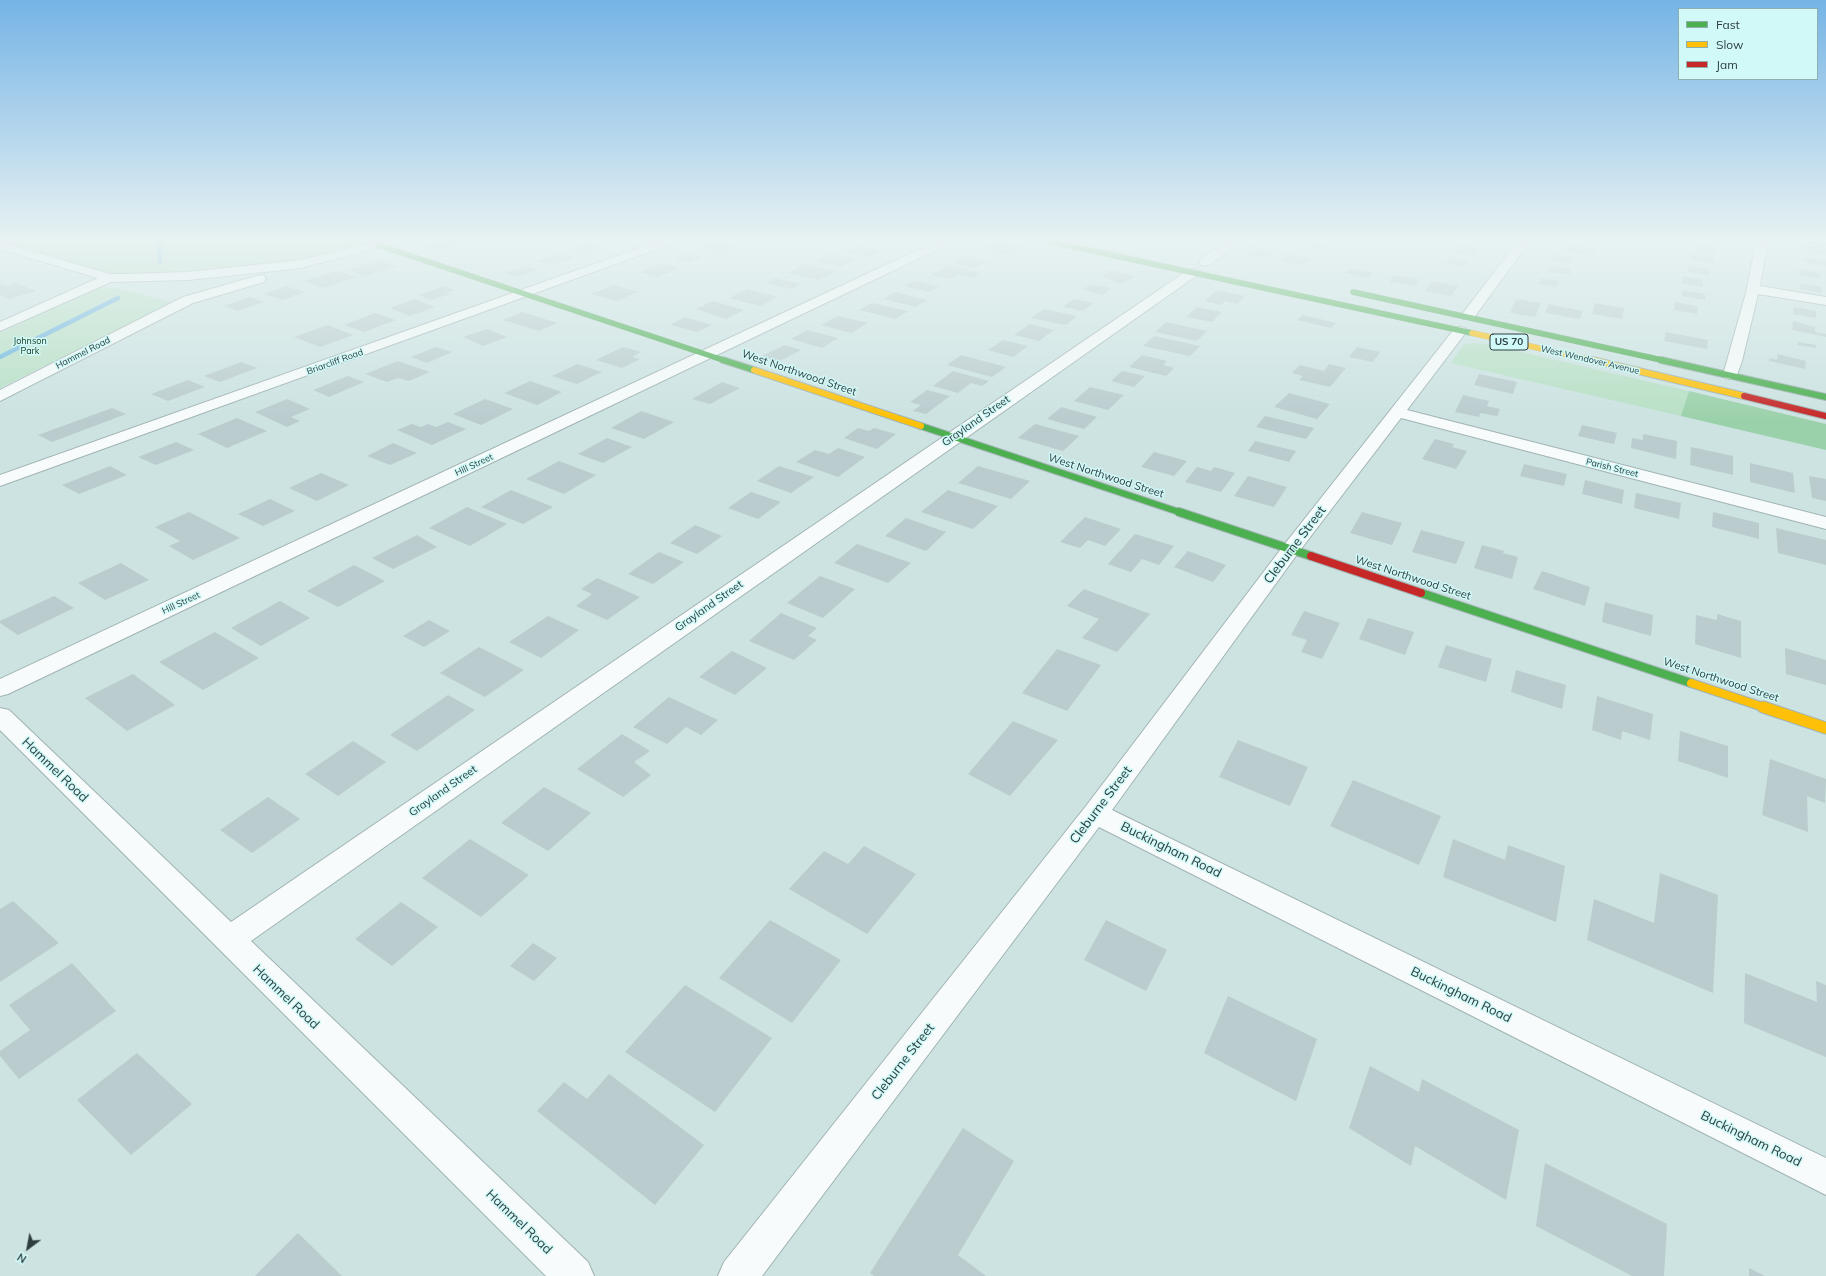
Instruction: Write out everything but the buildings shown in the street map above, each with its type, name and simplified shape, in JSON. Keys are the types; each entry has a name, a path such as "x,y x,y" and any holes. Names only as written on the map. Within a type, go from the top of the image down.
{"main road":[{"name":"West Northwood Street","path":"545,301 1826,728"},
{"name":"West Wendover Avenue","path":"1361,301 1464,323 1730,375 1826,397"},
{"name":"West Wendover Avenue","path":"1381,301 1654,374 1826,416"}],"street":[{"path":"0,327 59,301"},
{"name":"Hammel Road","path":"0,396 187,301"},
{"name":"Briarcliff Road","path":"0,481 507,301"},
{"name":"Hill Street","path":"0,688 822,301"},
{"name":"Grayland Street","path":"228,940 1147,301"},
{"name":"Cleburne Street","path":"738,1276 1095,813 1291,549 1398,412 1481,301"},
{"path":"1730,375 1750,301"},
{"name":"Parish Street","path":"1398,412 1826,523"},
{"name":"Hammel Road","path":"0,716 574,1276"},
{"name":"Buckingham Road","path":"1095,813 1826,1177"}],"green space":[{"name":"Johnson Park","path":"71,301 164,301 173,303 0,388 0,333"},
{"path":"1464,344 1487,344 1689,391 1681,416 1451,363"},
{"path":"1689,391 1826,424 1826,450 1681,416"}],"waterway":[{"path":"0,357 113,301"}],"traffic: fast":[{"path":"545,301 754,370"},
{"path":"1322,301 1472,333"},
{"path":"1394,301 1826,397"},
{"path":"921,426 1311,556"},
{"path":"1421,593 1691,683"}],"traffic: slow":[{"path":"1472,333 1564,353 1744,396"},
{"path":"754,370 921,426"},
{"path":"1691,683 1826,728"}],"traffic: jam":[{"path":"1744,396 1826,416"},
{"path":"1311,556 1421,593"}]}
